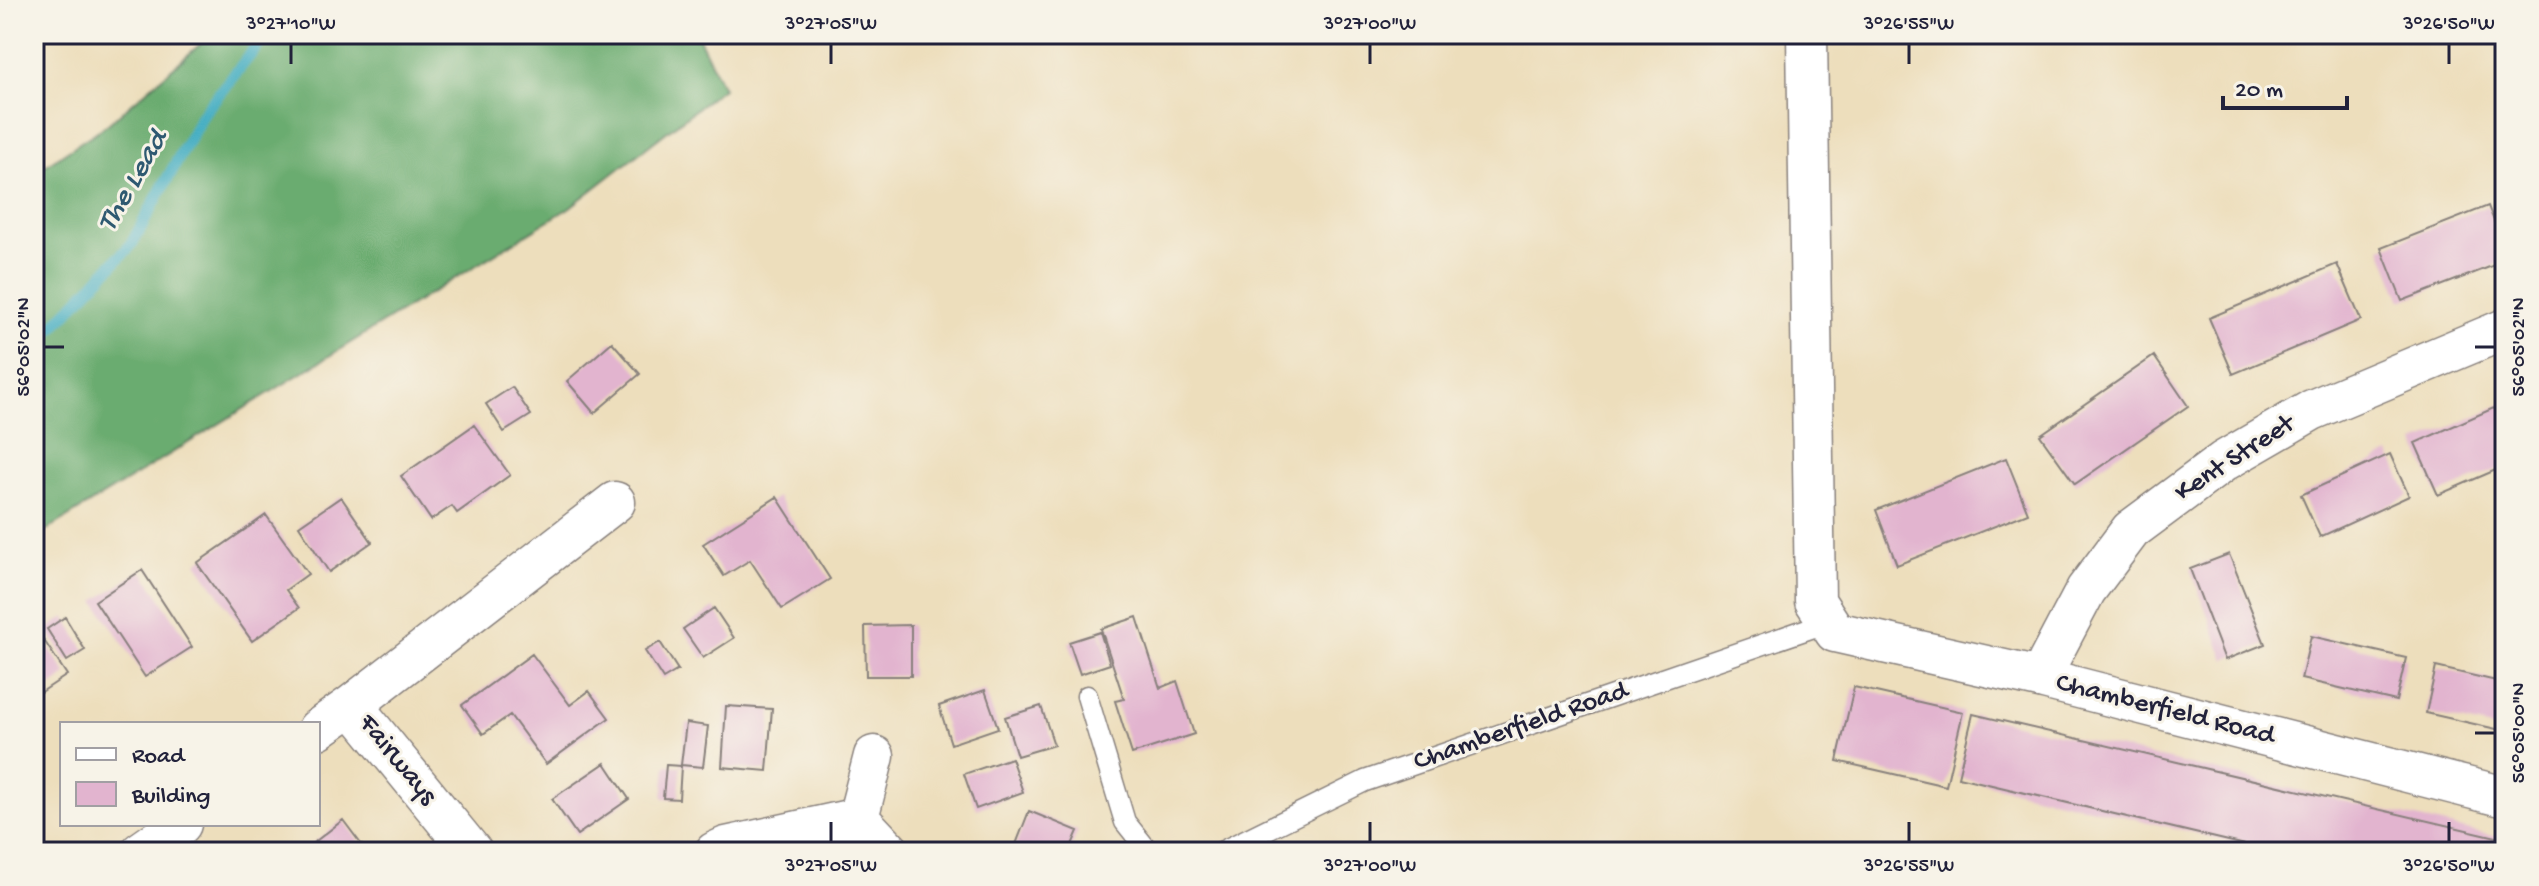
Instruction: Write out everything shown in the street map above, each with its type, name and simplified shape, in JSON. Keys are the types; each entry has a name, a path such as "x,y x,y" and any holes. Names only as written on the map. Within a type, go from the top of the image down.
{"street":[{"path":"1807,34 1815,601 1828,622"},
{"name":"Kent Street","path":"2044,679 2048,662 2086,590 2131,530 2224,461 2312,410 2505,329"},
{"path":"320,728 615,502"},
{"name":"Chamberfield Road","path":"1828,622 1835,632 2044,679 2505,797"},
{"name":"Fairways","path":"352,705 472,852"},
{"path":"858,818 874,756"},
{"path":"715,852 858,818"},
{"path":"858,818 890,852"},
{"path":"141,852 178,826"}],"lane":[{"name":"Chamberfield Road","path":"1221,852 1365,781 1828,622"},
{"path":"1087,696 1125,822 1149,852 1155,852"}],"green space":[{"path":"212,34 697,34 723,88 569,208 34,538 34,173 108,124"}],"building":[{"path":"2488,206 2505,249 2505,261 2402,301 2381,248"},
{"path":"2337,264 2361,320 2233,374 2209,318"},
{"path":"612,342 640,374 594,413 567,381"},
{"path":"2154,356 2188,406 2075,484 2040,435"},
{"path":"512,387 531,415 504,432 486,404"},
{"path":"2505,403 2505,466 2438,495 2415,443"},
{"path":"474,425 510,475 457,513 452,506 431,520 401,476"},
{"path":"2390,454 2409,496 2320,537 2301,495"},
{"path":"2006,458 2028,513 1897,565 1876,510"},
{"path":"341,497 372,542 329,572 299,526"},
{"path":"777,497 830,579 782,609 750,560 724,576 703,544"},
{"path":"266,515 308,574 286,590 299,608 252,641 197,563"},
{"path":"2229,554 2265,644 2225,660 2190,569"},
{"path":"142,570 192,647 145,677 95,601"},
{"path":"714,608 734,638 703,658 683,629"},
{"path":"65,617 85,650 67,661 47,629"},
{"path":"1137,617 1160,688 1177,681 1194,734 1132,754 1115,701 1124,699 1101,629"},
{"path":"911,625 911,676 866,676 865,626"},
{"path":"37,630 67,675 34,697 34,632"},
{"path":"1100,632 1110,664 1080,674 1069,642"},
{"path":"2311,636 2406,658 2396,701 2301,679"},
{"path":"660,642 678,670 663,679 645,651"},
{"path":"532,654 570,705 589,691 609,718 546,764 510,715 483,734 462,705"},
{"path":"2436,667 2505,683 2505,731 2426,713"},
{"path":"1854,687 1963,712 1946,786 1837,761"},
{"path":"985,690 998,728 951,744 939,706"},
{"path":"726,706 772,709 767,771 722,767"},
{"path":"1041,706 1054,745 1017,756 1005,717"},
{"path":"1973,714 2505,839 2505,852 2275,852 1958,777"},
{"path":"686,723 708,726 703,767 681,765"},
{"path":"1011,758 1023,792 976,809 964,774"},
{"path":"605,763 629,799 577,835 552,799"},
{"path":"666,765 681,766 679,799 663,798"},
{"path":"1029,811 1078,831 1069,852 1013,852"},
{"path":"343,820 367,852 310,852 307,848"}],"waterway":[{"name":"The Lead","path":"34,347 131,245 204,112 267,34"}]}
